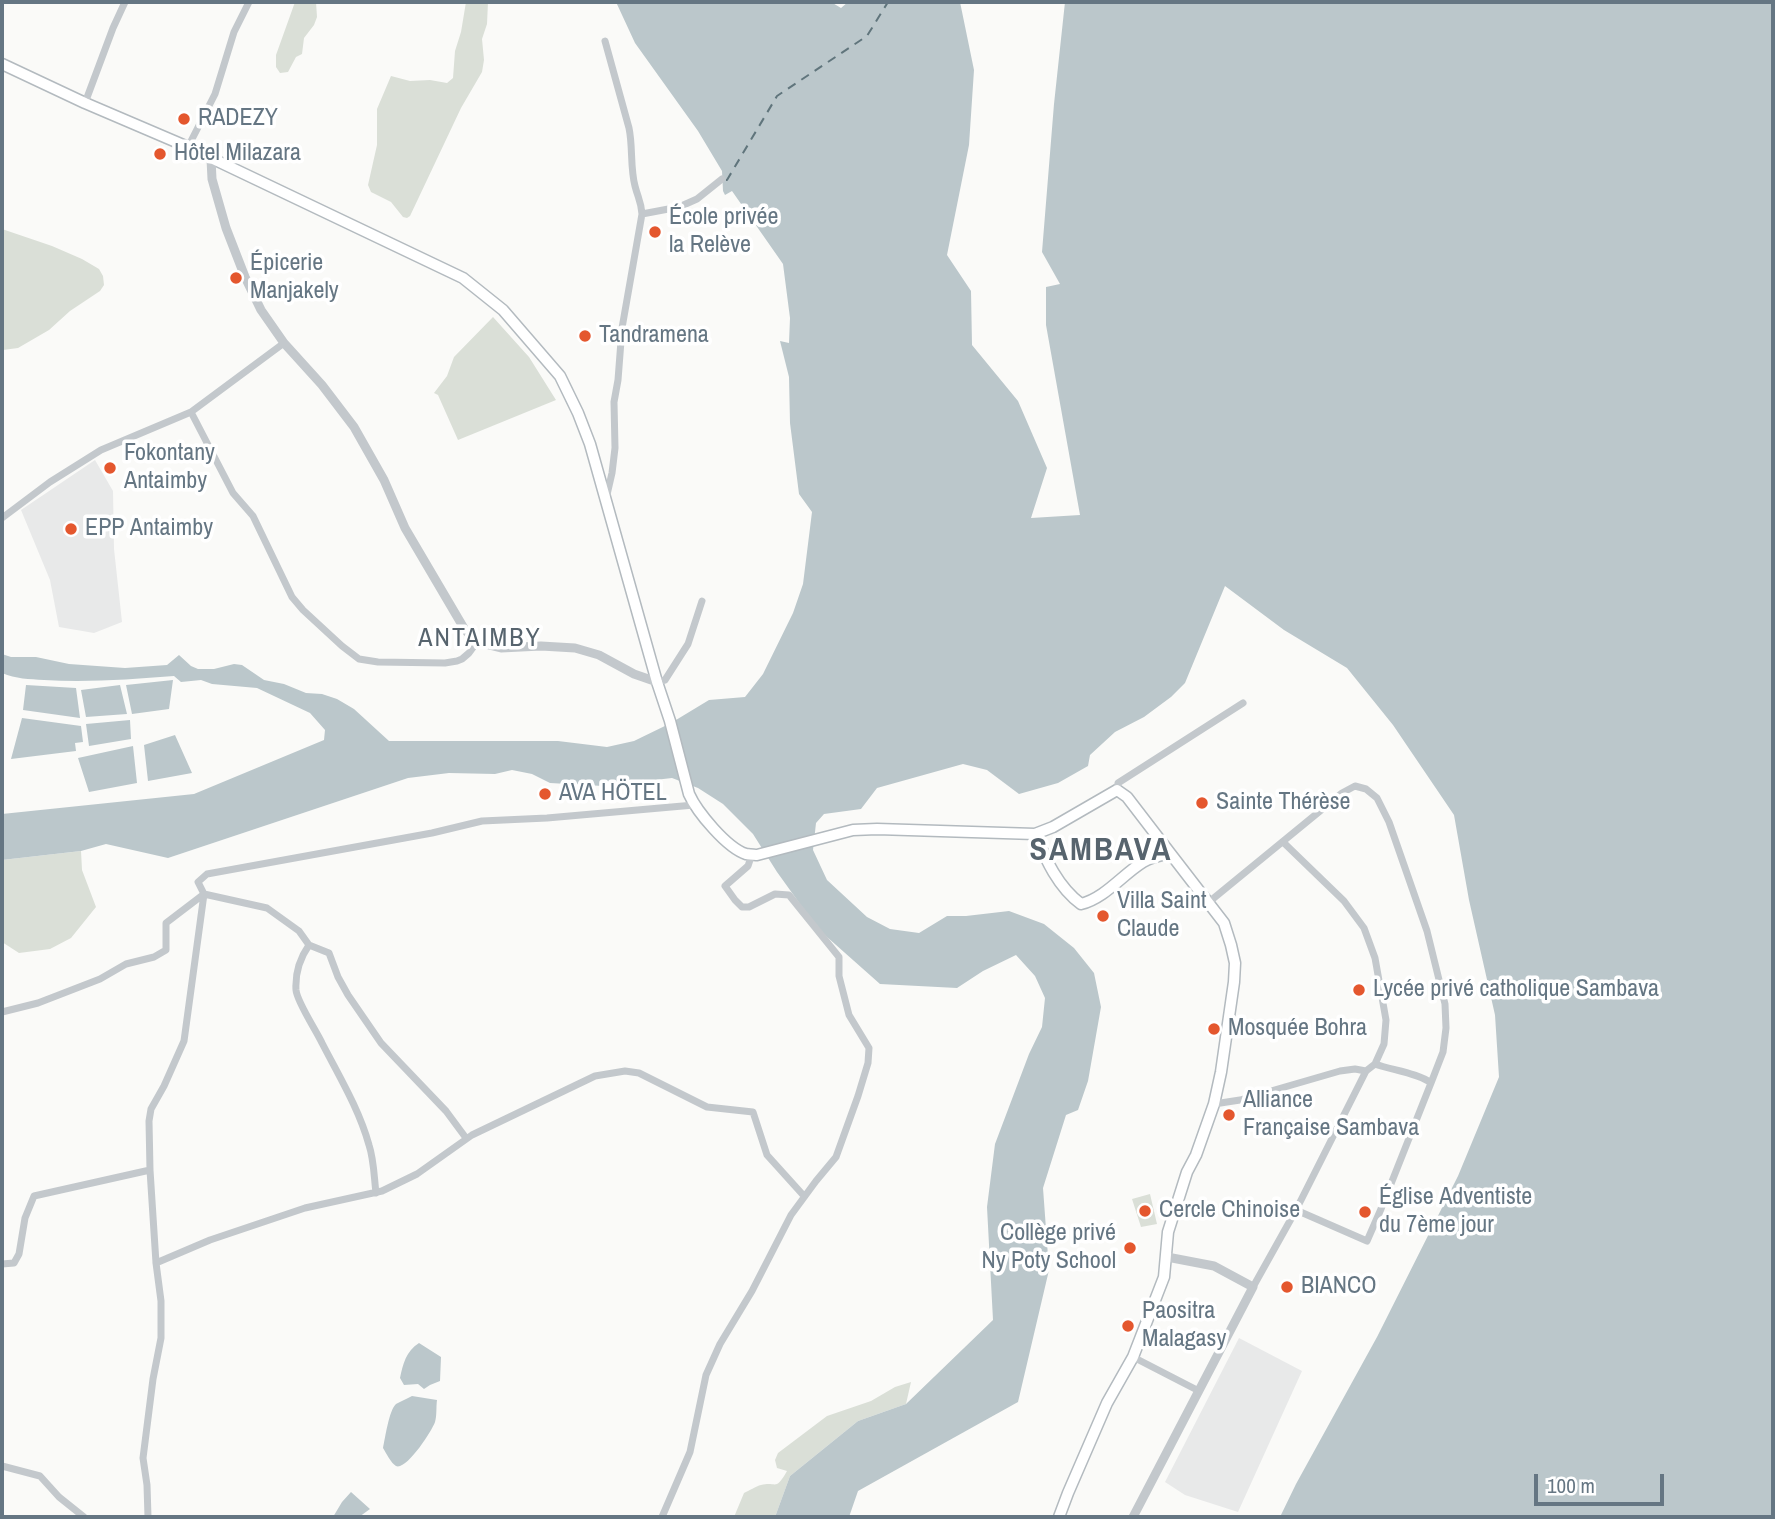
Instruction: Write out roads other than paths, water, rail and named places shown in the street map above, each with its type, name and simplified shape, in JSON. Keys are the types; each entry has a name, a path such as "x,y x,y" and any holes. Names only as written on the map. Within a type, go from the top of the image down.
{"main road":[{"path":"2,64 188,147 463,278 503,310 560,376 578,413 590,444 689,794 706,821 727,841 746,854 754,855 853,830 1035,834 1053,827 1117,790 1127,797 1209,902 1224,923 1235,963 1221,1072 1214,1104 1168,1232 1164,1277 1133,1357 1107,1403 1059,1517"},
{"path":"1035,834 1061,885 1081,904 1089,902 1144,861 1170,853"}],"street":[{"path":"85,103 125,2"},
{"path":"188,147 215,94 234,33 249,2"},
{"path":"606,41 632,142 630,153 642,214 622,328 614,402 615,448 606,500"},
{"path":"211,159 212,179 226,228 245,278 261,310 354,427 384,480 405,528 464,630 477,642 501,648 541,646 575,649 599,655 634,674 657,682 666,680 688,644 702,601"},
{"path":"642,214 679,207 697,199 722,179"},
{"path":"2,518 50,482 101,450 191,412 284,342"},
{"path":"191,412 227,483 253,516 292,597 342,646 359,659 378,662 445,663 462,659 477,642"},
{"path":"1117,790 1118,783 1243,703"},
{"path":"1209,902 1316,813 1355,786 1366,789 1377,798 1389,822 1427,931 1445,1004 1443,1052 1367,1241 1296,1210"},
{"path":"148,1517 143,1458 161,1338 149,1121 151,1109 184,1041 204,894 198,882 206,874 432,833 482,821 694,805"},
{"path":"1133,1517 1296,1210 1366,1070 1375,1064 1384,1044 1386,1020 1375,958 1364,928 1344,901 1283,842"},
{"path":"662,1517 690,1452 706,1375 720,1344 752,1291 791,1215 836,1157 868,1063 869,1048 849,1015 839,976 839,957 789,895 775,894 749,907 742,907 725,887 748,866 754,855"},
{"path":"2,1012 38,1003 100,979 126,964 154,957 166,950 166,923 204,894 267,908 299,931 309,945 329,953 348,995 382,1043 446,1111 466,1138"},
{"path":"309,945 298,967 296,991 299,1002 364,1126 376,1193"},
{"path":"1375,1064 1426,1079 1431,1083"},
{"path":"1214,1104 1240,1100 1340,1071 1366,1070"},
{"path":"156,1263 210,1240 305,1208 376,1193 417,1174 466,1138 595,1076 625,1071 639,1073 707,1107 753,1112 767,1155 804,1196"},
{"path":"2,1264 13,1263 19,1254 25,1218 34,1196 150,1170"},
{"path":"1167,1257 1214,1266 1253,1287"},
{"path":"1133,1357 1199,1391"},
{"path":"2,1466 40,1476 59,1497 84,1517"}],"place":[{"name":"RADEZY","path":"184,119"},
{"name":"Hôtel Milazara","path":"160,154"},
{"name":"École privée la Relève","path":"655,232"},
{"name":"Épicerie Manjakely","path":"236,278"},
{"name":"Tandramena","path":"585,336"},
{"name":"Fokontany Antaimby","path":"110,468"},
{"name":"EPP Antaimby","path":"71,529"},
{"name":"AVA HÖTEL","path":"545,794"},
{"name":"Sainte Thérèse","path":"1202,803"},
{"name":"Villa Saint Claude","path":"1103,916"},
{"name":"Lycée privé catholique Sambava","path":"1359,990"},
{"name":"Mosquée Bohra","path":"1214,1029"},
{"name":"Alliance Française Sambava","path":"1229,1115"},
{"name":"Cercle Chinoise","path":"1145,1211"},
{"name":"Église Adventiste du 7ème jour","path":"1365,1212"},
{"name":"Collège privé Ny Poty School","path":"1130,1248"},
{"name":"BIANCO","path":"1287,1287"},
{"name":"Paositra Malagasy","path":"1128,1326"}],"district":[{"name":"ANTAIMBY","path":"480,639"},
{"name":"SAMBAVA","path":"1101,851"}]}
